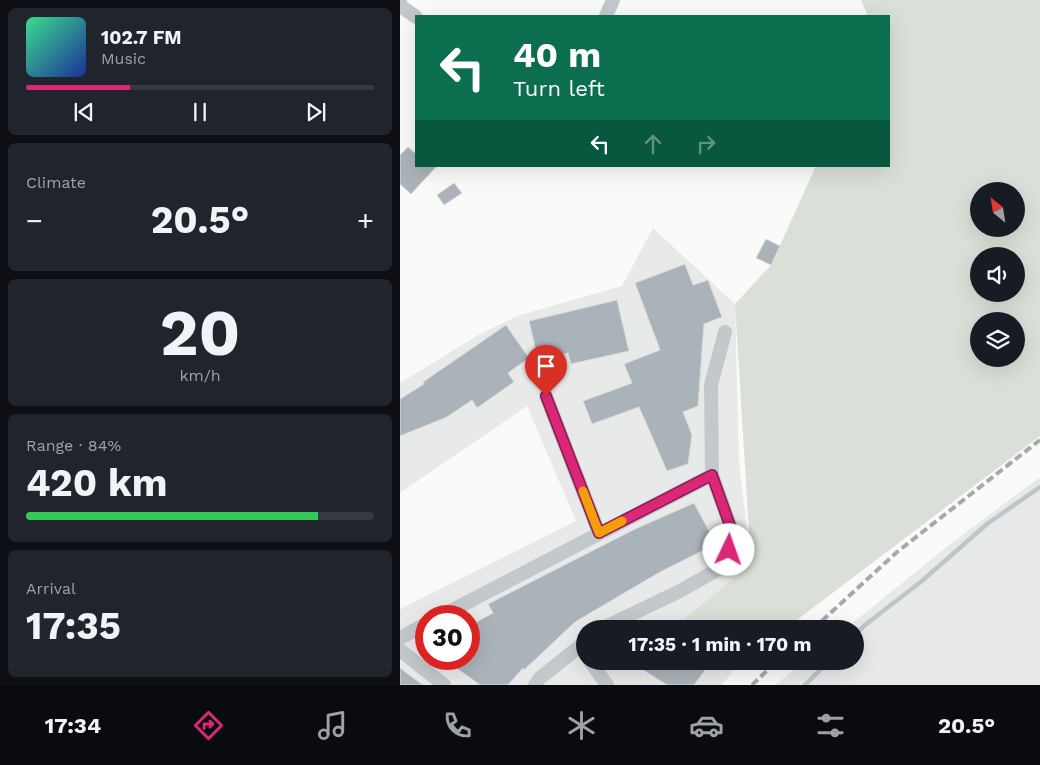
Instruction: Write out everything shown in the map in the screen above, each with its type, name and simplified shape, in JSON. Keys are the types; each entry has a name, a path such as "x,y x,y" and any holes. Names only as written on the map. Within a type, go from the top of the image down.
{"street":[{"path":"606,15 612,0"},
{"path":"400,3 402,7 415,16"},
{"path":"620,620 680,591 724,566 733,534 712,475 711,385 725,332"},
{"path":"546,396 599,533"},
{"path":"462,605 712,475"},
{"path":"400,638 415,630"},
{"path":"400,650 444,685"},
{"path":"535,685 540,678 576,653"},
{"path":"596,670 607,685"}],"shaded area":[{"path":"861,0 1040,0 1040,436 797,620 682,620 751,564 735,304 771,265 816,167 890,167 890,15 868,15"},
{"path":"653,228 735,304 739,462 751,564 682,620 576,620 576,670 734,670 722,685 400,685 400,609 576,521 527,406 400,493 400,383 480,334 517,316 622,286"},
{"path":"1040,477 1040,685 775,685 794,670 864,670 864,620 856,620 954,541"}],"building":[{"path":"408,147 415,153 415,167 436,167 411,194 400,184 400,155"},
{"path":"454,183 462,193 444,205 437,195"},
{"path":"766,239 780,246 771,265 756,258"},
{"path":"685,264 693,285 708,280 722,317 704,324 698,406 683,412 692,435 688,464 667,471 639,407 592,424 583,401 632,383 624,364 660,350 635,283"},
{"path":"617,300 629,351 571,364 568,353 538,360 529,321"},
{"path":"506,325 529,358 508,373 514,382 477,408 472,400 447,417 400,436 400,399"},
{"path":"694,503 716,544 660,572 576,620 524,670 523,668 508,685 480,685 459,670 480,670 480,620 493,613 488,604 635,529"},
{"path":"400,668 423,685 400,685"},
{"path":"643,670 705,670 694,685 667,685"}],"waterway":[{"path":"864,626 922,581 987,524 1040,487"},
{"path":"805,685 820,670"}],"railway":[{"path":"823,620 897,552 1040,440"},
{"path":"752,685 768,670"}],"slow traffic":[{"path":"583,491 599,533 622,521"}],"route":[{"path":"546,396 599,533 712,475 733,534 729,550"}]}
